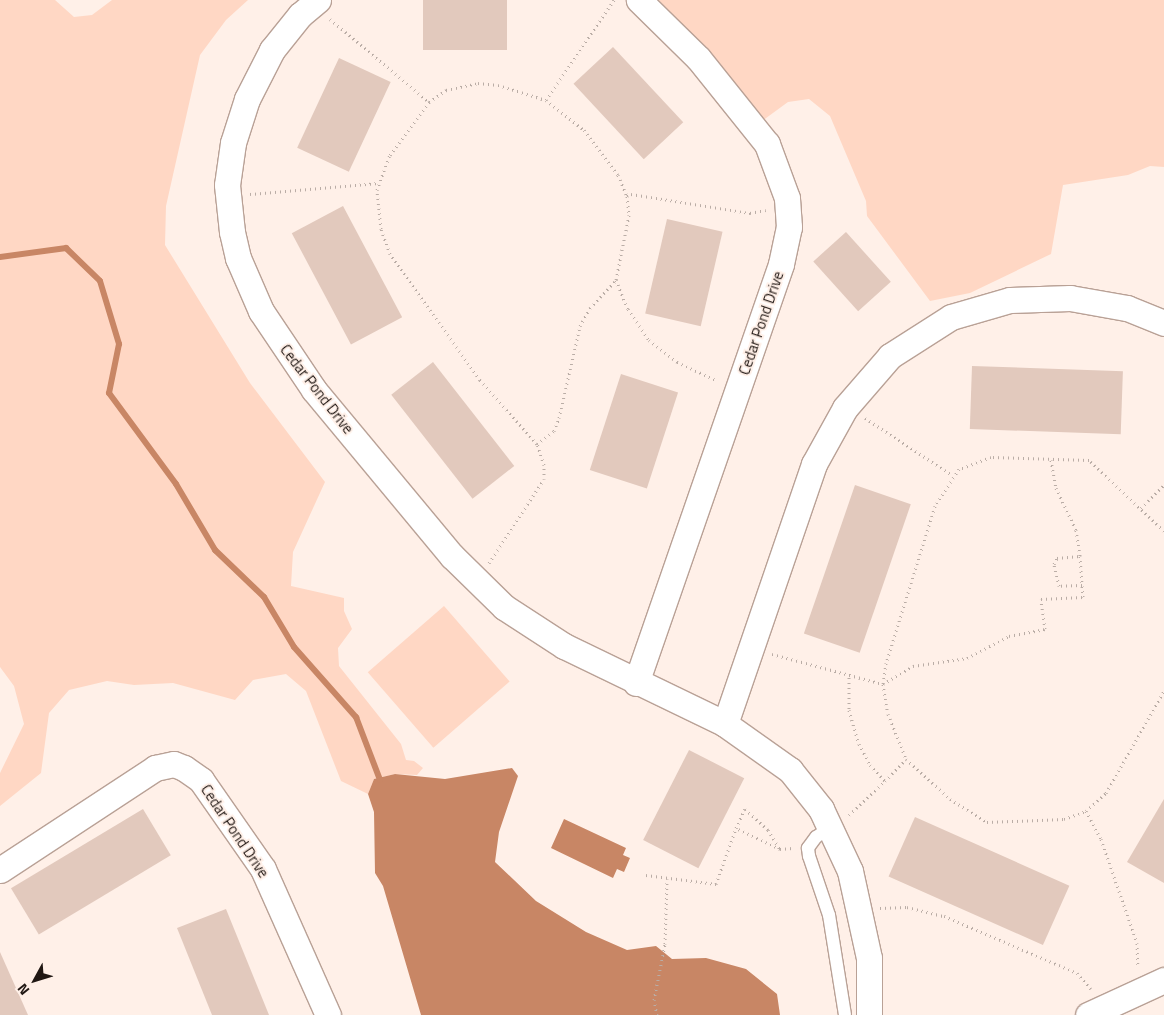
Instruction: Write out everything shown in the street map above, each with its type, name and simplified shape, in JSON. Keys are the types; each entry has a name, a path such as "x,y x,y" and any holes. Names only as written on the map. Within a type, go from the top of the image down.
{"street":[{"name":"Cedar Pond Drive","path":"318,0 281,38 247,99 233,143 228,193 238,258 273,332 314,390 473,577 522,620 564,646 636,683 725,724 790,770 830,827 850,871 869,958 869,1015"},
{"name":"Cedar Pond Drive","path":"636,683 788,238 787,198 767,144 698,58 639,0"},
{"path":"725,724 814,464 848,404 890,356 951,317 980,307 1010,300 1070,298 1127,308 1164,323"},
{"name":"Cedar Pond Drive","path":"0,870 155,768 174,764 184,768 201,780 263,870 328,1015"},
{"path":"1094,1012 1153,978"}],"lane":[{"path":"830,827 808,848 829,916 845,1015"}],"path":[{"path":"318,0 336,27 429,102"},
{"path":"546,100 614,0"},
{"path":"473,577 494,559 544,479 544,464 537,444 480,380 390,254 381,230 379,182 390,155 429,102 446,90 478,83 514,88 546,100 584,130 618,175 627,196 629,215 616,280 590,308 580,326 559,418 554,431 537,444"},
{"path":"228,193 379,182"},
{"path":"627,196 750,213 768,210 787,198"},
{"path":"616,280 628,309 661,351 677,362 738,388"},
{"path":"848,404 952,475"},
{"path":"1164,531 1089,460 991,458 976,461 952,475 935,506 886,663 884,684 888,714 906,759 950,799 987,822 1064,819 1086,811 1106,793 1164,691"},
{"path":"752,646 849,677 884,684 914,666 967,658 1009,636 1045,629 1041,599 1083,597 1080,556 1074,525 1056,488 1051,460"},
{"path":"1141,508 1164,485"},
{"path":"1080,556 1057,558 1054,564 1059,586 1082,585"},
{"path":"849,677 848,702 859,744 885,781"},
{"path":"830,827 839,825 906,759"},
{"path":"646,875 716,884 736,828 745,809 751,811 780,849"},
{"path":"1086,811 1101,839 1137,943 1135,961 1153,978"},
{"path":"736,828 780,849 808,848"},
{"path":"657,1015 654,1000 665,944 667,879"},
{"path":"860,911 907,907 952,920 1077,973 1086,980 1094,1012"}],"shaded area":[{"path":"0,0 55,0 74,17 92,15 112,0 248,0 226,20 200,55 166,206 165,245 250,383 325,482 293,552 291,586 344,598 344,611 352,629 338,648 339,666 401,744 406,760 414,761 423,768 417,775 395,774 374,779 368,794 341,781 306,691 286,674 253,680 235,700 173,683 134,685 107,681 69,690 49,713 41,773 0,806 0,773 24,724 14,686 0,667"},
{"path":"635,0 1164,0 1164,167 1150,166 1128,175 1063,185 1051,254 970,293 930,301 867,216 866,201 830,116 809,99 788,102 754,127"},
{"path":"444,606 510,681 433,748 368,672"},
{"path":"512,768 518,776 499,832 495,862 536,901 586,932 627,950 656,946 672,959 706,958 746,969 777,994 780,1015 421,1015 383,886 375,873 374,812 368,794 374,779 395,774 445,779"},
{"path":"564,819 626,848 623,855 630,858 624,872 617,869 613,878 551,848"}],"building":[{"path":"423,0 507,0 507,50 423,50"},
{"path":"613,47 683,122 644,159 574,84"},
{"path":"339,58 391,82 349,172 297,148"},
{"path":"343,206 402,317 351,344 292,233"},
{"path":"667,219 723,232 701,326 645,314"},
{"path":"846,232 891,282 858,311 813,261"},
{"path":"433,362 514,466 473,499 391,395"},
{"path":"972,366 1123,371 1121,434 970,429"},
{"path":"621,374 678,393 647,489 590,470"},
{"path":"855,485 911,504 860,653 804,633"},
{"path":"689,750 744,778 698,868 643,840"},
{"path":"1164,799 1164,883 1127,862"},
{"path":"143,809 171,855 39,935 11,888"},
{"path":"915,817 1069,886 1043,945 889,876"},
{"path":"226,909 269,1015 212,1015 177,928"},
{"path":"0,952 28,1015 0,1015"}],"waterway":[{"path":"0,257 66,248 100,281 119,344 109,393 176,484 215,550 264,597 294,647 356,717 380,780"}]}
